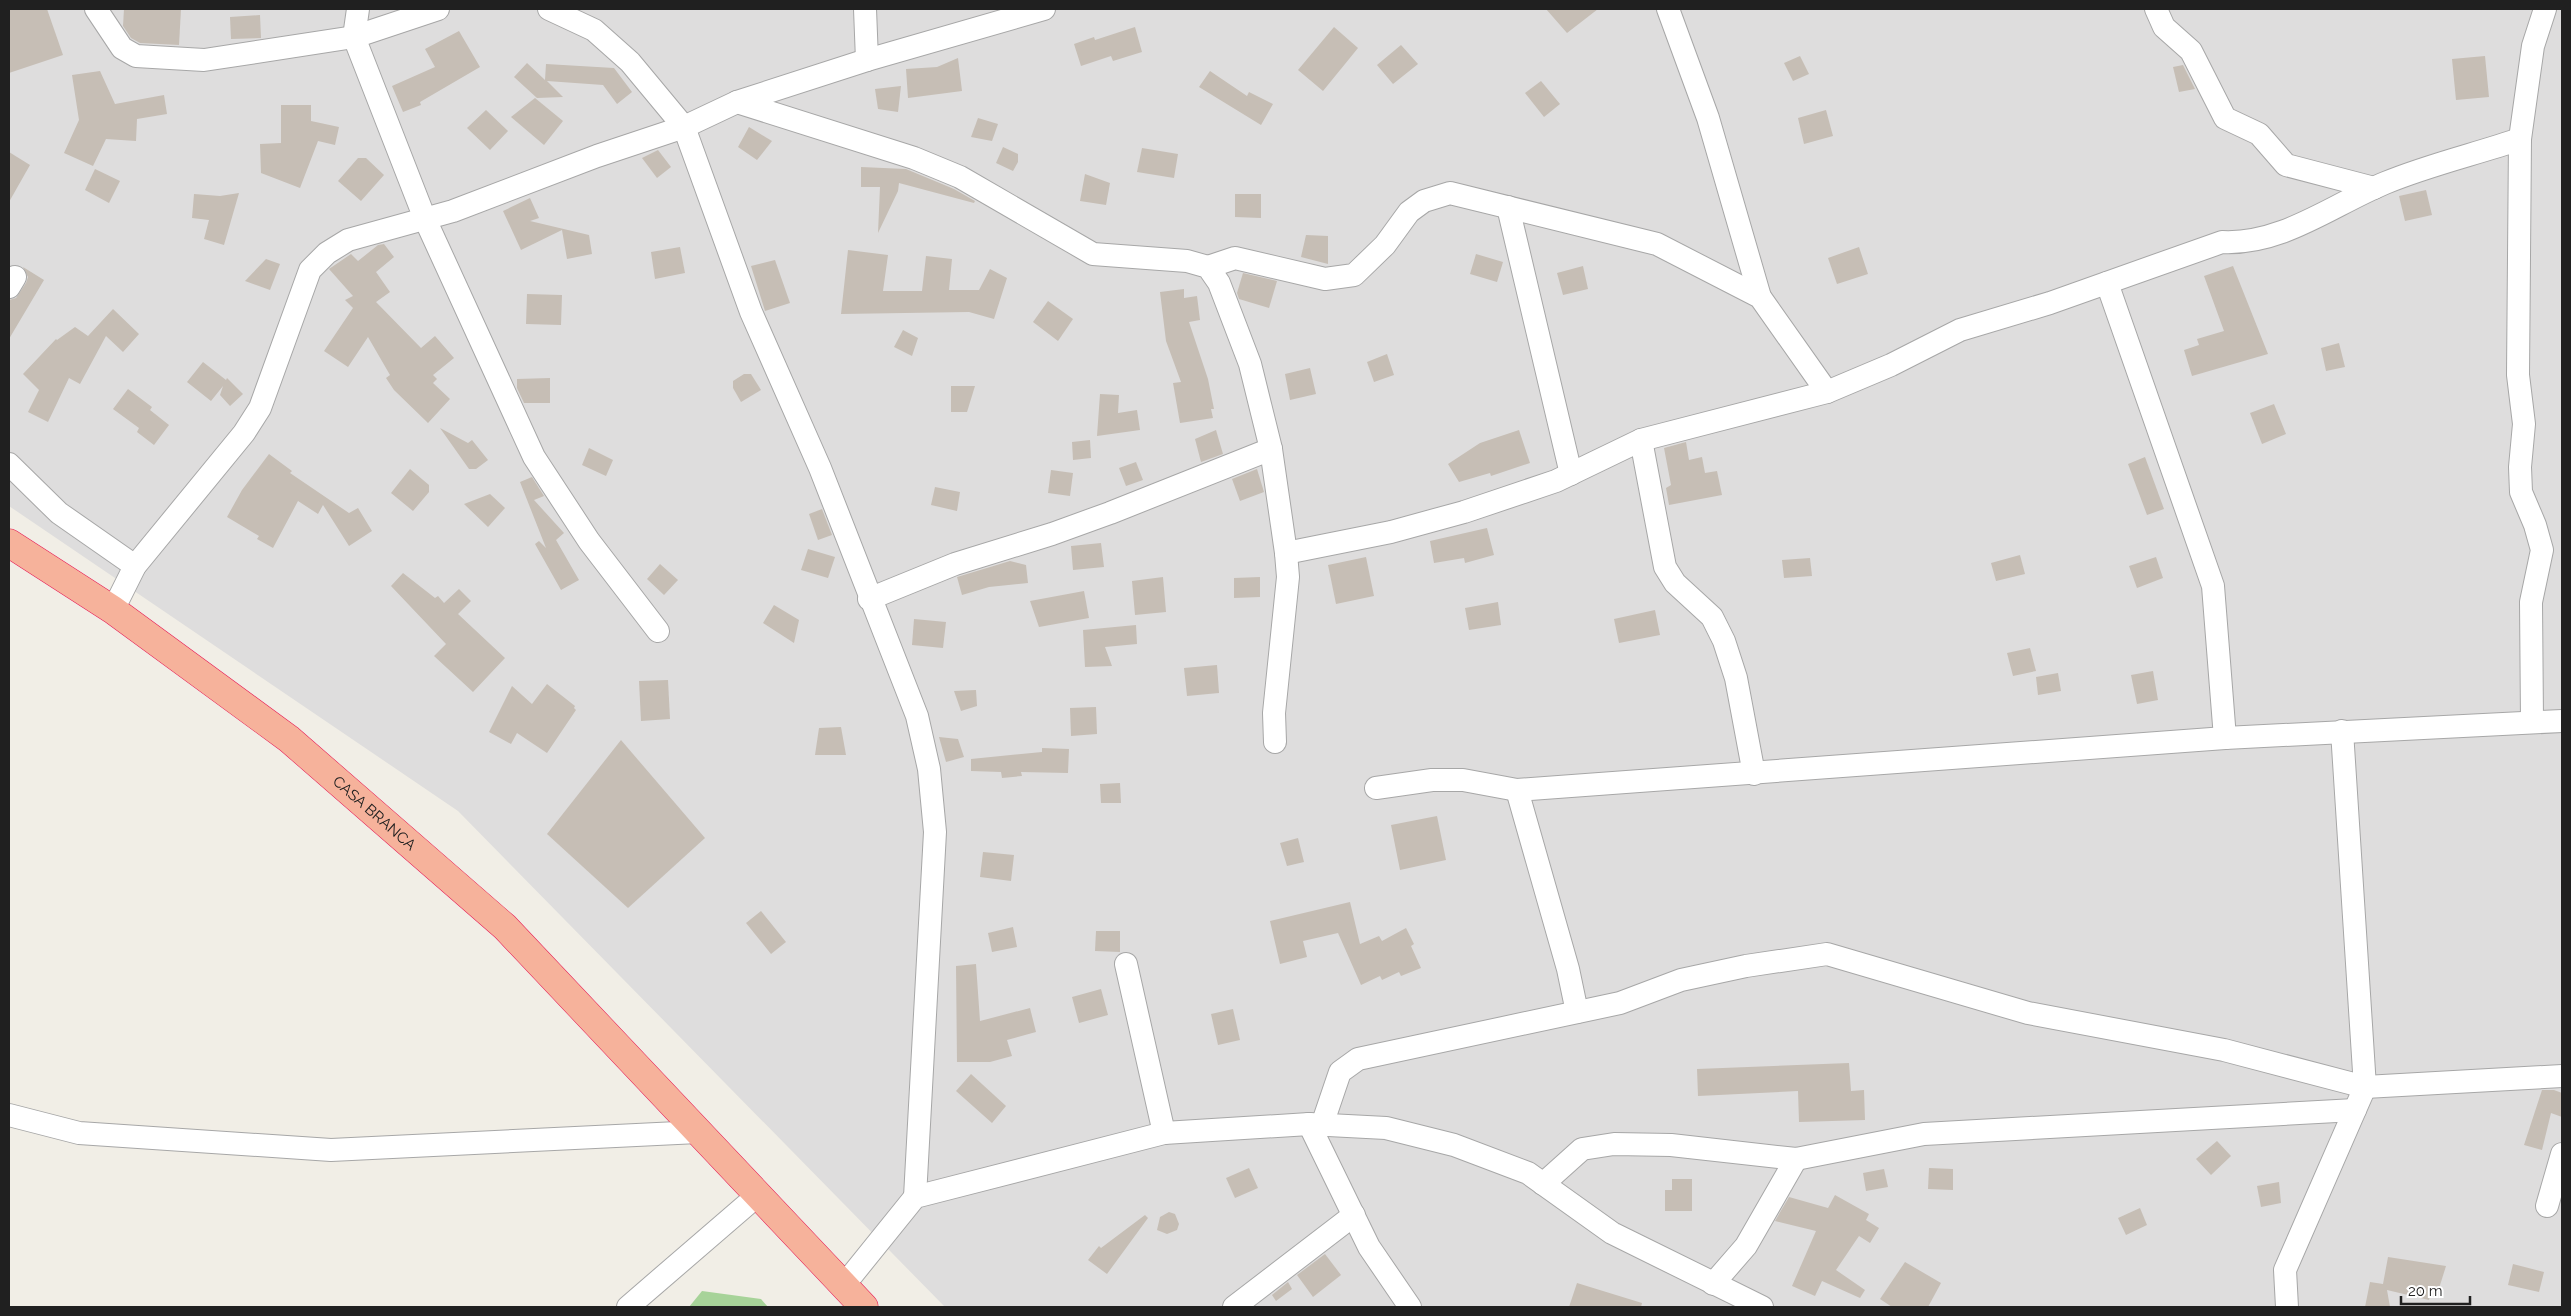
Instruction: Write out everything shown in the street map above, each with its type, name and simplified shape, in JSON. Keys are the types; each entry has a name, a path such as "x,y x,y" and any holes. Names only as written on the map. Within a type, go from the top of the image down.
{"highway":[{"name":"CASA BRANCA","path":"9,542 114,610 289,739 505,927 864,1307"}],"street":[{"path":"96,9 122,48 136,56 204,60 354,37 438,9"},
{"path":"358,9 354,37 425,219 534,457 588,541 658,631"},
{"path":"549,9 594,30 630,62 684,127 751,312 820,468 869,599 917,716 929,769 935,832 915,1197 844,1285"},
{"path":"865,9 867,60"},
{"path":"114,610 135,566 244,433 260,408 310,270 348,240 383,233 453,211 597,156 684,127 737,102 867,60 1044,9"},
{"path":"1668,9 1708,118 1760,297 1827,392"},
{"path":"2156,9 2164,27 2192,51 2225,118 2258,134 2286,166 2374,188"},
{"path":"2532,721 2531,602 2542,550 2535,525 2521,492 2520,467 2524,424 2518,375 2520,139 2532,46 2545,9"},
{"path":"737,102 914,158 960,177 1093,254 1188,261 1208,267 1235,258 1325,279 1354,275 1385,245 1409,212 1424,200 1450,194 1657,244 1760,297"},
{"path":"1286,553 1391,532 1464,512 1571,474 1642,440 1827,392 1891,364 1960,330 2222,242 2244,243 2269,238 2374,188 2520,139"},
{"path":"1508,207 1571,474"},
{"path":"1208,267 1219,283 1250,364 1271,448 1286,553 1288,577 1274,713 1275,742"},
{"path":"2107,282 2213,586 2225,738"},
{"path":"1642,440 1665,567 1675,583 1712,618 1724,641 1736,678 1754,774"},
{"path":"869,599 955,564 1052,534 1110,513 1271,448"},
{"path":"9,464 59,513 135,566"},
{"path":"1376,788 1432,780 1464,780 1517,790 2225,738 2532,721 2562,721"},
{"path":"2287,1307 2285,1270 2365,1087 2342,731"},
{"path":"1517,790 1568,969 1577,1012"},
{"path":"1410,1307 1370,1247 1354,1215 1316,1125 1340,1072 1358,1060 1620,1003 1681,980 1746,966 1828,954 2028,1013 2224,1050 2365,1087 2562,1076"},
{"path":"1126,964 1164,1133"},
{"path":"1543,1184 1582,1150 1614,1144 1671,1145 1796,1159 1924,1134 2355,1110"},
{"path":"9,1115 79,1133 331,1150 698,1132"},
{"path":"915,1197 1164,1133 1316,1125 1386,1128 1454,1145 1528,1173 1612,1233 1762,1307"},
{"path":"2547,1206 2562,1154"},
{"path":"1713,1284 1746,1246 1796,1159"},
{"path":"628,1307 759,1194"},
{"path":"1234,1307 1354,1215"}],"shaded area":[{"path":"9,9 2562,9 2562,1307 945,1307 458,811 9,506"}],"green space":[{"path":"702,1291 761,1299 768,1307 689,1307"}],"building":[{"path":"9,9 47,9 63,55 9,73"},
{"path":"124,9 181,9 179,45 140,43 131,38 123,26"},
{"path":"1546,9 1598,9 1567,33"},
{"path":"260,15 261,38 231,39 230,17"},
{"path":"1135,27 1142,52 1113,61 1111,56 1081,66 1074,44 1094,37 1095,40"},
{"path":"1334,27 1358,48 1323,91 1298,70"},
{"path":"459,31 480,67 420,102 421,105 403,112 392,86 435,67 425,49"},
{"path":"1401,45 1418,64 1393,84 1377,65"},
{"path":"1800,56 1809,74 1793,81 1784,63"},
{"path":"2485,56 2489,97 2456,100 2452,59"},
{"path":"958,58 962,91 908,98 906,69 937,67"},
{"path":"527,63 545,80 546,64 614,68 632,92 617,104 603,85 547,81 563,97 537,98 514,77"},
{"path":"2183,65 2195,89 2179,92 2173,67"},
{"path":"100,71 115,104 164,95 167,114 137,119 136,141 106,139 93,166 64,153 79,120 72,75"},
{"path":"1210,71 1247,96 1249,92 1273,104 1261,125 1199,87"},
{"path":"1541,81 1560,104 1544,117 1525,93"},
{"path":"901,86 898,112 878,109 875,89"},
{"path":"535,98 563,121 544,145 511,117"},
{"path":"281,105 311,105 311,121 339,127 335,145 318,141 300,188 261,173 260,144 281,143"},
{"path":"486,110 508,131 490,150 467,128"},
{"path":"1826,110 1833,136 1804,144 1798,118"},
{"path":"978,118 998,124 992,141 971,137"},
{"path":"749,127 772,141 757,160 738,147"},
{"path":"1003,147 1018,154 1018,162 1013,171 996,163"},
{"path":"1142,148 1178,154 1174,178 1137,172"},
{"path":"658,150 671,167 657,178 642,158"},
{"path":"9,152 30,165 9,202"},
{"path":"358,158 366,158 384,175 361,201 338,181"},
{"path":"861,167 906,169 954,189 975,201 974,203 899,183 898,191 878,233 880,187 861,187"},
{"path":"95,169 120,181 109,203 85,190"},
{"path":"1085,174 1110,183 1106,205 1080,201"},
{"path":"2426,190 2432,215 2405,221 2399,196"},
{"path":"239,193 224,245 204,239 209,220 192,218 194,194 220,196"},
{"path":"1235,194 1261,194 1261,218 1235,217"},
{"path":"530,198 539,218 530,221 589,235 592,254 567,259 562,230 521,250 503,211"},
{"path":"1306,235 1328,236 1328,264 1301,257"},
{"path":"384,244 394,257 376,272 390,292 376,302 421,348 435,336 454,358 433,375 437,379 433,383 450,399 428,423 394,390 386,378 390,375 368,337 348,367 324,351 353,308 345,300 353,296 329,269 351,254 358,261 378,245"},
{"path":"680,247 685,273 655,279 651,252"},
{"path":"1859,247 1868,274 1837,284 1828,258"},
{"path":"848,250 888,255 883,291 922,291 926,256 952,259 949,290 979,290 990,269 1007,278 994,319 969,312 841,314"},
{"path":"1476,254 1503,262 1497,282 1470,274"},
{"path":"266,259 280,264 270,290 245,281"},
{"path":"775,260 790,303 765,311 751,266"},
{"path":"1583,266 1588,289 1563,295 1557,273"},
{"path":"2233,266 2268,354 2192,376 2184,350 2199,345 2197,339 2224,331 2204,276"},
{"path":"23,267 44,280 9,339 9,300 16,298 26,283 28,277"},
{"path":"1243,273 1277,281 1269,308 1239,299 1237,293"},
{"path":"1184,289 1184,298 1197,296 1200,320 1189,322 1208,379 1214,409 1211,409 1213,418 1180,423 1173,383 1181,382 1166,341 1160,292"},
{"path":"527,294 562,295 561,325 526,324"},
{"path":"1048,301 1073,319 1058,341 1033,322"},
{"path":"113,309 139,334 123,352 106,336 80,384 69,378 48,422 28,412 39,390 23,374 56,339 75,327 88,336"},
{"path":"903,330 918,338 912,356 894,347"},
{"path":"2339,343 2345,367 2326,371 2321,348"},
{"path":"1387,354 1394,375 1374,382 1367,362"},
{"path":"203,362 226,380 227,378 243,394 230,406 220,395 223,386 211,401 187,382"},
{"path":"1310,368 1316,394 1290,400 1285,374"},
{"path":"744,374 751,374 761,390 741,402 733,388 733,381"},
{"path":"550,378 550,403 524,403 517,388 517,379"},
{"path":"951,386 975,386 967,412 951,412"},
{"path":"128,389 152,407 150,410 169,425 154,445 137,432 139,428 113,409"},
{"path":"1100,394 1119,395 1118,413 1137,410 1140,430 1097,436"},
{"path":"2274,404 2286,434 2262,444 2250,413"},
{"path":"440,428 468,443 472,440 488,460 476,469 469,469"},
{"path":"1216,430 1223,454 1201,462 1195,439"},
{"path":"1519,430 1530,463 1491,476 1490,473 1459,482 1448,464 1480,443"},
{"path":"1090,440 1091,458 1073,460 1072,442"},
{"path":"1686,442 1689,460 1702,457 1705,473 1717,471 1722,495 1669,505 1666,488 1671,485 1664,448"},
{"path":"589,448 613,460 606,476 582,465"},
{"path":"269,454 292,471 290,473 349,513 358,508 372,531 349,546 323,505 318,514 298,501 273,548 257,539 259,536 227,517 242,490"},
{"path":"2145,457 2164,509 2147,515 2128,464"},
{"path":"1136,462 1143,480 1126,486 1119,468"},
{"path":"410,469 429,485 429,492 413,511 391,493"},
{"path":"1257,469 1264,492 1240,501 1232,479"},
{"path":"1051,470 1073,473 1070,496 1048,493"},
{"path":"532,477 544,496 534,500 564,533 556,540 579,580 561,590 535,544 539,541 546,548 520,482"},
{"path":"935,487 960,492 957,511 931,505"},
{"path":"490,494 505,508 488,527 464,504"},
{"path":"822,509 832,535 818,540 809,514"},
{"path":"1487,528 1494,555 1465,563 1464,558 1434,563 1430,541"},
{"path":"1101,543 1104,567 1073,570 1071,546"},
{"path":"808,549 835,557 828,578 801,570"},
{"path":"2020,555 2025,574 1996,581 1991,563"},
{"path":"1366,557 1374,596 1336,604 1328,565"},
{"path":"2156,557 2163,578 2137,588 2129,566"},
{"path":"1810,558 1812,576 1784,578 1782,560"},
{"path":"1010,561 1026,565 1028,583 989,587 962,595 957,577"},
{"path":"660,564 678,580 664,595 647,579"},
{"path":"403,573 435,598 438,596 444,603 459,589 471,601 458,614 505,658 473,692 434,656 446,644 391,586"},
{"path":"1163,577 1166,612 1135,615 1132,581"},
{"path":"1260,577 1260,597 1234,598 1234,578"},
{"path":"1084,591 1089,618 1039,627 1030,601"},
{"path":"1498,602 1501,625 1469,630 1465,608"},
{"path":"774,605 799,620 794,643 763,623"},
{"path":"1655,610 1660,635 1619,643 1614,619"},
{"path":"914,619 946,622 943,648 912,645"},
{"path":"1136,625 1137,644 1105,647 1112,666 1085,667 1083,630"},
{"path":"2030,648 2036,671 2013,676 2007,653"},
{"path":"1217,665 1219,693 1187,696 1184,668"},
{"path":"2153,671 2158,700 2137,704 2131,675"},
{"path":"2058,673 2061,691 2038,695 2036,677"},
{"path":"668,680 670,719 641,721 639,681"},
{"path":"547,684 575,706 576,710 547,753 517,733 511,744 489,732 512,686 532,704"},
{"path":"976,690 977,706 961,711 954,691"},
{"path":"1096,707 1097,734 1071,736 1070,708"},
{"path":"841,727 846,755 815,755 819,728"},
{"path":"939,737 958,739 964,757 946,762"},
{"path":"621,740 705,838 628,908 547,834"},
{"path":"1042,748 1069,749 1068,773 1021,772 1022,776 1002,778 1001,772 971,771 971,759 1042,752"},
{"path":"1120,783 1121,803 1101,803 1100,784"},
{"path":"1437,816 1446,860 1400,870 1391,825"},
{"path":"1298,838 1304,862 1287,866 1280,843"},
{"path":"983,852 1014,855 1011,881 980,877"},
{"path":"1350,902 1360,944 1379,936 1382,941 1406,928 1414,944 1411,946 1421,968 1401,976 1399,972 1382,980 1380,976 1361,985 1338,933 1303,941 1307,957 1280,964 1270,921"},
{"path":"761,911 786,942 771,954 746,923"},
{"path":"1013,927 1017,947 992,952 988,933"},
{"path":"1096,931 1120,931 1120,952 1095,951"},
{"path":"976,964 980,1021 1030,1008 1036,1032 1007,1040 1012,1056 990,1062 957,1062 956,966"},
{"path":"1101,989 1108,1015 1079,1023 1072,997"},
{"path":"1233,1009 1240,1040 1218,1045 1211,1014"},
{"path":"1849,1063 1851,1091 1864,1090 1865,1120 1799,1122 1798,1091 1698,1096 1697,1069"},
{"path":"971,1074 1006,1106 992,1123 956,1091"},
{"path":"2542,1090 2554,1090 2562,1093 2562,1117 2551,1113 2542,1150 2524,1145"},
{"path":"2217,1141 2231,1156 2211,1175 2196,1159"},
{"path":"1249,1168 1258,1188 1235,1198 1226,1178"},
{"path":"1929,1168 1953,1169 1953,1190 1928,1189"},
{"path":"1884,1169 1888,1187 1866,1191 1863,1173"},
{"path":"1672,1179 1692,1179 1692,1211 1665,1211 1665,1190 1672,1190"},
{"path":"2279,1182 2281,1203 2261,1207 2257,1186"},
{"path":"1835,1195 1869,1214 1866,1220 1879,1228 1870,1243 1859,1236 1836,1270 1865,1290 1860,1298 1822,1281 1815,1296 1792,1286 1816,1231 1775,1221 1789,1197 1828,1208"},
{"path":"2140,1208 2147,1225 2126,1235 2118,1218"},
{"path":"1169,1212 1175,1214 1179,1224 1177,1230 1167,1234 1157,1230 1160,1217"},
{"path":"1145,1215 1148,1218 1107,1274 1088,1260 1099,1246 1101,1248"},
{"path":"1325,1254 1341,1275 1313,1297 1297,1275"},
{"path":"2388,1257 2446,1266 2436,1298 2430,1296 2429,1300 2387,1290 2390,1307 2365,1307 2370,1282 2383,1284"},
{"path":"1905,1262 1941,1283 1928,1307 1892,1307 1880,1299"},
{"path":"2513,1264 2544,1272 2539,1292 2508,1285"},
{"path":"1288,1282 1292,1289 1276,1301 1272,1295"},
{"path":"1577,1283 1642,1303 1641,1307 1569,1307"}]}
